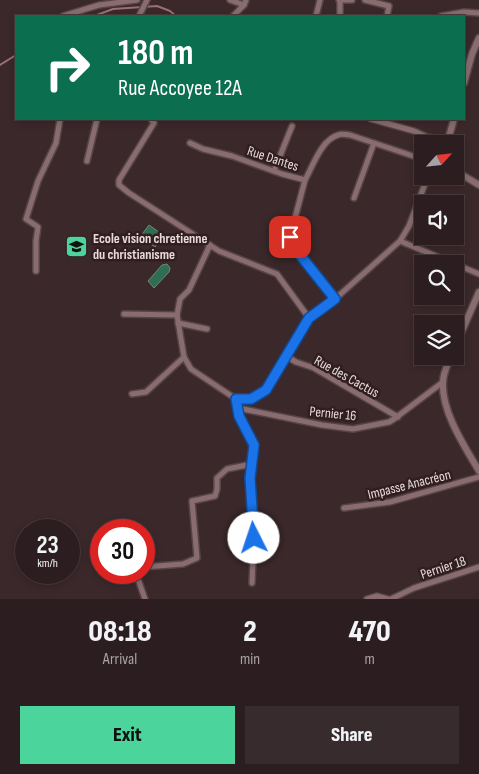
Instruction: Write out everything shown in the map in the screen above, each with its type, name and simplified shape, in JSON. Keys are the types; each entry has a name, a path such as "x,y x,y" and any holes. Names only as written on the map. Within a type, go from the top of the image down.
{"street":[{"path":"66,15 99,5 136,0"},
{"path":"140,15 147,0"},
{"path":"230,0 245,2"},
{"path":"316,15 320,0"},
{"path":"340,15 340,0 352,0"},
{"path":"365,0 389,6 386,15"},
{"path":"234,15 245,2"},
{"path":"447,15 464,12 479,13"},
{"path":"465,79 472,54 479,38"},
{"path":"36,271 38,227 26,220 38,181 56,143 60,120"},
{"path":"87,161 97,120"},
{"path":"153,120 154,123 119,180 119,185 219,251 277,274 309,318"},
{"path":"375,120 423,135"},
{"path":"449,135 454,120"},
{"path":"274,172 292,126"},
{"path":"305,180 330,139 339,134 350,135 414,156"},
{"name":"Rue Dantes","path":"190,143 274,172 305,180 290,237 293,246 335,299"},
{"path":"354,198 374,144"},
{"path":"464,176 479,185"},
{"path":"210,245 189,290 180,299 177,315 184,357 191,369 236,399 251,399 266,390 309,318 335,299 400,241 409,226 425,185"},
{"path":"400,241 433,255"},
{"path":"464,268 479,274"},
{"path":"464,326 479,292"},
{"path":"124,314 177,315"},
{"path":"178,323 207,329"},
{"name":"Rue des Cactus","path":"286,356 296,362 314,368 398,417"},
{"path":"132,394 146,392 184,357"},
{"path":"448,365 443,382 445,401 452,421 479,471"},
{"name":"Pernier 16","path":"238,408 322,425 353,429 389,422 443,382"},
{"path":"236,399 239,416 254,445 250,478 254,538 252,584"},
{"path":"155,567 183,564 197,558 192,501 214,496 217,489 217,478 227,469 252,464"},
{"name":"Impasse Anacréon","path":"344,508 364,507 390,502 479,477"},
{"name":"Pernier 18","path":"391,599 414,588 479,568"},
{"path":"140,584 145,599"},
{"path":"367,599 377,596 388,599"}],"building":[{"path":"149,225 163,235 155,247 140,237"},
{"path":"167,264 170,268 169,272 154,288 148,281 162,265"}],"waterway":[{"path":"97,15 113,9 157,6 175,15"},
{"path":"0,65 15,56"}],"place":[{"name":"Ecole vision chretienne du christianisme","path":"77,246"}],"route":[{"path":"254,538 250,478 254,445 239,416 236,399 251,399 266,390 294,340 309,318 335,299 293,246 290,237"}]}
